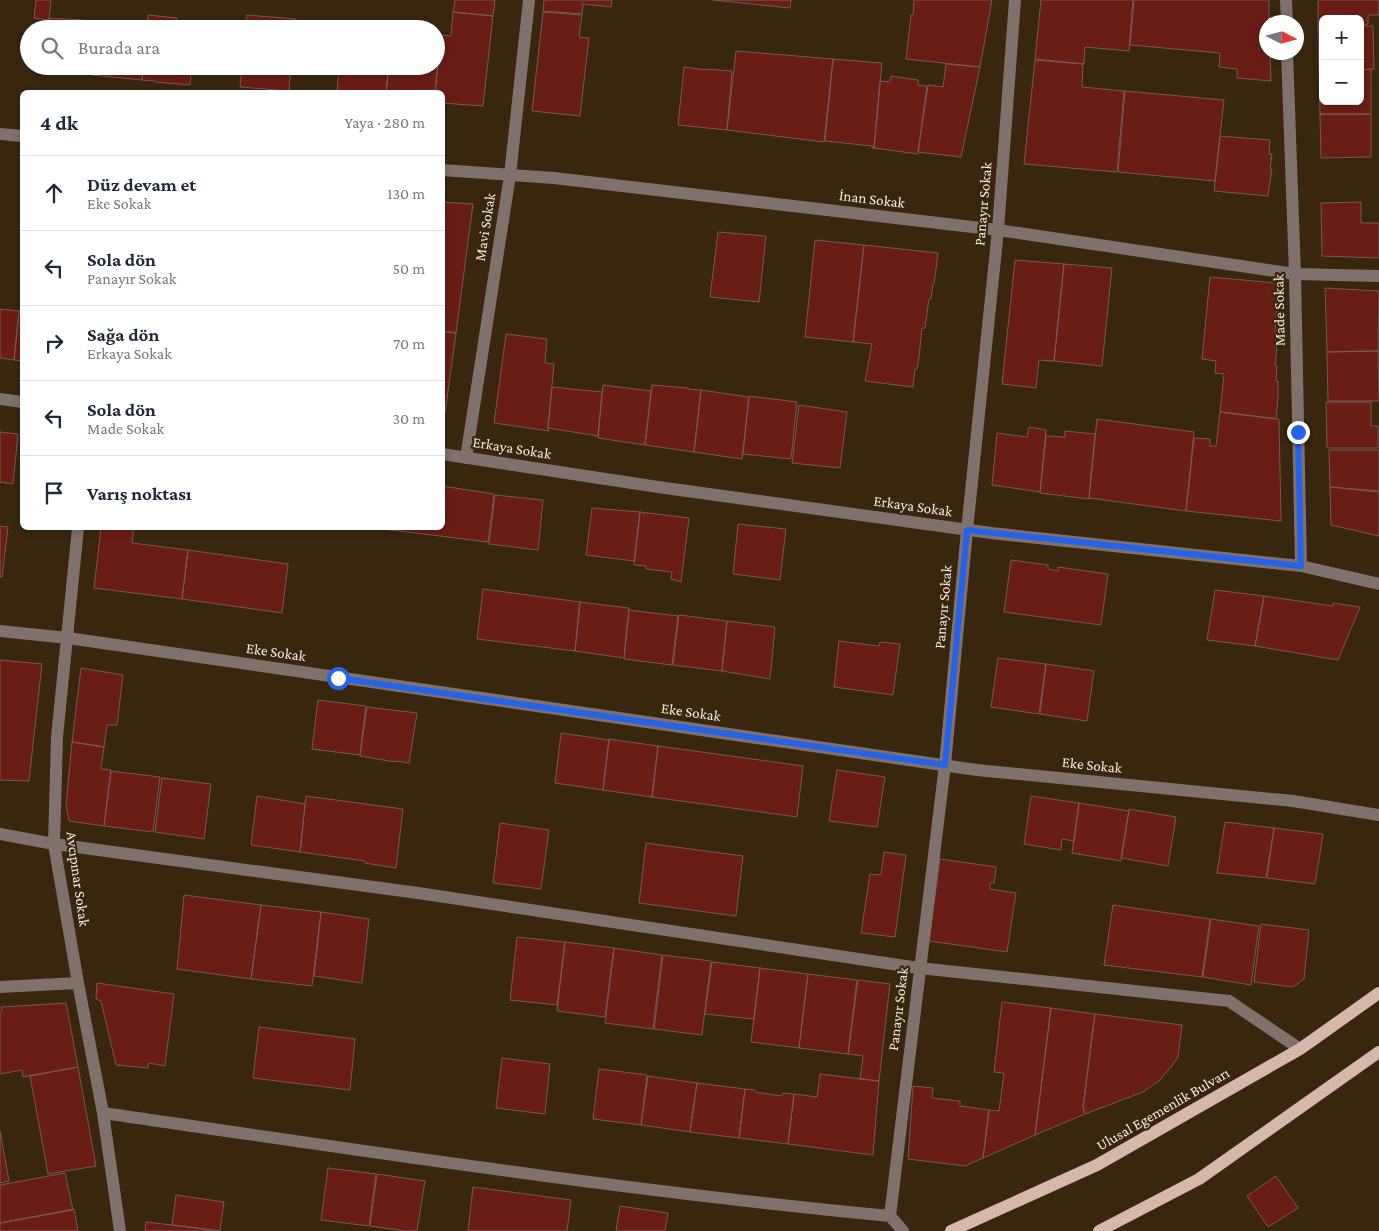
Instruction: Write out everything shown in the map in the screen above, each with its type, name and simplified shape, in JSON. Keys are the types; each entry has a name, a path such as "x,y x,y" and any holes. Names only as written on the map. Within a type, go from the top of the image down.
{"main road":[{"name":"Ulusal Egemenlik Bulvarı","path":"950,1231 1097,1165 1300,1049 1379,993"},
{"path":"1099,1231 1199,1179 1379,1052"}],"street":[{"name":"Mavi Sokak","path":"466,458 510,175 529,0"},
{"name":"Panayır Sokak","path":"890,1216 945,765 998,230 1014,0"},
{"path":"1286,0 1286,15"},
{"name":"Made Sokak","path":"1287,60 1295,274 1301,566"},
{"path":"0,134 20,136"},
{"name":"İnan Sokak","path":"445,170 554,178 998,230 1295,274 1379,276"},
{"path":"0,399 20,402"},
{"name":"Erkaya Sokak","path":"445,454 658,487 967,530 1301,566 1379,584"},
{"name":"Avcıpınar Sokak","path":"78,530 57,737 54,844 103,1113 120,1231"},
{"name":"Eke Sokak","path":"0,632 68,638 977,770 1293,802 1379,816"},
{"path":"0,834 54,844 418,893 919,968 1229,1001 1300,1049"},
{"path":"0,987 78,983"},
{"path":"103,1113 620,1186 890,1216 903,1231"}],"building":[{"path":"36,0 51,0 49,20 34,18"},
{"path":"455,0 495,0 493,16 453,12"},
{"path":"544,0 612,0 611,7 583,4 582,14 543,11"},
{"path":"713,0 791,0 790,8"},
{"path":"914,0 992,0 980,67 906,59"},
{"path":"1041,0 1133,0 1129,51 1085,47 1084,64 1035,59"},
{"path":"1134,0 1269,0 1269,15 1259,15 1259,60 1270,60 1271,81 1237,78 1237,69 1219,67 1220,53 1130,45"},
{"path":"1318,0 1379,0 1379,15 1368,15 1368,24 1364,24 1364,15 1319,15 1318,26"},
{"path":"453,12 493,16 483,106 445,103 445,90 435,90 437,75 445,75 445,35 451,36"},
{"path":"543,12 582,15 579,37 589,38 580,116 532,111"},
{"path":"148,15 177,18 177,20 148,20"},
{"path":"247,15 296,19 296,20 247,20"},
{"path":"49,18 82,20 49,20"},
{"path":"1318,26 1319,26 1319,70"},
{"path":"1364,26 1373,26 1374,69 1364,70"},
{"path":"736,51 833,59 824,142 727,130"},
{"path":"833,59 882,63 874,148 872,146 825,141"},
{"path":"1035,60 1083,64 1082,87 1124,91 1117,172 1024,164"},
{"path":"946,64 980,67 961,157 918,152 928,85 943,87"},
{"path":"684,67 732,71 727,130 678,125"},
{"path":"1371,69 1371,114 1320,114 1320,105 1364,105 1364,70"},
{"path":"92,75 142,75 142,80"},
{"path":"142,75 191,75 190,85 142,80"},
{"path":"241,75 290,75 289,90 240,87"},
{"path":"338,75 388,75 386,90 337,90"},
{"path":"388,75 437,75 435,90 386,90"},
{"path":"891,76 918,80 918,85 927,86 918,154 874,148 880,81 890,82"},
{"path":"1125,91 1224,100 1215,181 1118,172"},
{"path":"1320,114 1371,114 1371,157 1321,158"},
{"path":"1220,136 1270,140 1269,154 1272,154 1270,169 1272,169 1268,196 1214,191"},
{"path":"445,202 473,204 456,333 445,331"},
{"path":"1361,202 1361,223 1379,223 1379,258 1322,256 1321,203"},
{"path":"718,232 766,236 759,302 710,297"},
{"path":"815,240 864,245 853,342 805,337"},
{"path":"864,245 938,253 925,328 922,328 913,387 865,381 872,344 853,342"},
{"path":"1015,260 1064,264 1054,361 1039,360 1036,388 1002,384"},
{"path":"1064,264 1112,268 1102,366 1054,361"},
{"path":"1210,277 1276,283 1275,333 1277,333 1275,347 1277,347 1275,366 1277,366 1278,398 1276,419 1220,412 1224,374 1215,373 1216,361 1202,359"},
{"path":"1325,288 1379,291 1378,351 1327,352"},
{"path":"0,309 19,311 14,360 0,358"},
{"path":"19,311 20,311 20,361 14,360"},
{"path":"445,331 456,333 445,413"},
{"path":"506,334 547,339 545,363 554,364 549,431 494,423"},
{"path":"1378,351 1379,401 1328,401 1327,352"},
{"path":"603,385 651,391 645,445 598,438"},
{"path":"652,385 701,390 694,452 645,445"},
{"path":"552,387 602,392 598,436 548,428"},
{"path":"701,390 749,397 742,459 694,452"},
{"path":"749,396 797,402 791,459 743,454"},
{"path":"1326,402 1371,402 1371,426 1378,426 1378,448 1327,448"},
{"path":"799,405 847,412 840,468 792,463"},
{"path":"1220,412 1279,419 1281,521 1186,511 1194,438 1210,439 1210,446 1216,446"},
{"path":"1097,419 1194,432 1186,511 1089,498"},
{"path":"1029,427 1046,430 1040,492 992,485 997,433 1027,437"},
{"path":"1065,431 1095,434 1089,499 1040,493 1046,436 1065,437"},
{"path":"0,432 18,434 13,484 0,482"},
{"path":"1329,450 1379,450 1379,491 1330,487"},
{"path":"445,486 494,494 488,542 391,530 445,530"},
{"path":"1330,487 1379,492 1379,536 1331,525"},
{"path":"495,495 543,500 538,550 489,544"},
{"path":"592,508 640,512 634,561 586,555"},
{"path":"640,512 689,518 681,582 671,579 672,572 646,569 646,566 634,565"},
{"path":"738,524 786,529 780,580 733,574"},
{"path":"0,526 8,527 2,577 0,577"},
{"path":"101,530 134,530 132,543 188,550 182,599 94,588"},
{"path":"188,550 288,564 282,613 182,599"},
{"path":"1011,560 1048,565 1048,569 1058,571 1058,567 1108,574 1101,625 1004,612"},
{"path":"483,589 580,602 575,651 477,639"},
{"path":"1215,590 1264,596 1255,646 1207,640"},
{"path":"1264,596 1333,606 1333,603 1360,607 1338,660 1255,646"},
{"path":"580,602 629,608 624,658 575,651"},
{"path":"629,610 678,616 672,665 624,659"},
{"path":"679,615 727,621 722,671 673,665"},
{"path":"727,621 775,627 770,679 722,671"},
{"path":"839,641 879,646 880,642 900,644 893,695 834,687"},
{"path":"998,658 1046,664 1039,714 991,707"},
{"path":"0,660 42,664 29,781 0,780"},
{"path":"1046,664 1094,671 1087,721 1040,714"},
{"path":"81,668 123,675 117,725 107,725 104,747 72,742"},
{"path":"318,700 366,706 360,755 312,749"},
{"path":"367,707 417,713 409,763 360,756"},
{"path":"561,733 609,740 603,790 555,783"},
{"path":"609,739 658,746 652,797 603,790"},
{"path":"72,742 104,747 101,769 111,770 104,826 69,821 66,805"},
{"path":"658,746 803,766 797,817 652,797"},
{"path":"837,770 885,777 877,827 829,821"},
{"path":"111,771 160,777 153,832 104,826"},
{"path":"162,778 211,784 204,839 155,832"},
{"path":"257,796 305,804 300,852 251,845"},
{"path":"306,796 403,809 396,868 365,863 365,861 300,852"},
{"path":"1031,796 1079,803 1074,841 1062,839 1061,850 1024,844"},
{"path":"1079,803 1129,811 1121,861 1072,853"},
{"path":"1129,809 1176,817 1168,866 1121,858"},
{"path":"1225,822 1274,828 1266,878 1217,873"},
{"path":"500,823 549,830 541,889 493,883"},
{"path":"1274,828 1323,834 1315,884 1267,878"},
{"path":"646,843 743,856 736,916 639,903"},
{"path":"884,852 906,855 895,937 861,933 870,874 881,875"},
{"path":"940,859 996,867 994,883 990,883 990,889 1016,893 1007,952 929,941"},
{"path":"184,895 261,905 251,979 177,969"},
{"path":"261,905 321,912 312,986 251,979"},
{"path":"1113,905 1210,919 1202,977 1104,965"},
{"path":"321,912 369,919 362,983 314,976"},
{"path":"1211,919 1259,926 1251,985 1203,977"},
{"path":"1261,924 1309,930 1304,979 1293,987 1254,982"},
{"path":"517,937 565,942 557,1005 510,1000"},
{"path":"565,942 614,948 605,1017 557,1011"},
{"path":"614,948 662,955 653,1029 605,1023"},
{"path":"663,955 711,961 702,1035 654,1029"},
{"path":"712,962 760,968 754,1019 705,1014"},
{"path":"760,968 808,974 799,1048 751,1042"},
{"path":"808,974 857,980 848,1054 799,1048"},
{"path":"858,980 890,984 879,1081 860,1079 863,1056 848,1054"},
{"path":"97,983 174,994 165,1066 149,1063 148,1068 116,1065 101,1001 96,999"},
{"path":"1002,1002 1051,1008 1035,1135 983,1158 989,1110 999,1111 1004,1073 994,1072"},
{"path":"66,1003 78,1067 23,1077 22,1070 0,1074 1,1007"},
{"path":"1051,1008 1095,1014 1083,1107 1085,1114 1035,1135"},
{"path":"1095,1014 1182,1025 1178,1057 1159,1081 1143,1092 1085,1114 1083,1107"},
{"path":"259,1027 355,1039 350,1090 253,1078"},
{"path":"502,1058 550,1064 545,1114 496,1108"},
{"path":"78,1067 96,1166 48,1174 30,1076"},
{"path":"599,1069 647,1075 641,1125 593,1119"},
{"path":"820,1074 879,1081 873,1155 788,1144 794,1094 817,1097"},
{"path":"648,1076 697,1083 690,1132 641,1125"},
{"path":"697,1083 745,1089 739,1138 690,1132"},
{"path":"913,1086 933,1088 932,1098 960,1101 960,1106 989,1110 983,1158 965,1166 908,1159"},
{"path":"745,1089 782,1096 783,1093 794,1094 788,1144 739,1138"},
{"path":"0,1131 9,1181 0,1183"},
{"path":"328,1168 376,1174 369,1226 321,1220"},
{"path":"65,1173 73,1210 0,1223 0,1185"},
{"path":"377,1174 425,1181 417,1231 370,1226"},
{"path":"1276,1176 1298,1208 1268,1227 1247,1196"},
{"path":"473,1187 571,1200 567,1231 468,1231"},
{"path":"176,1195 224,1202 220,1231 172,1225"},
{"path":"620,1206 668,1213 665,1231 616,1231"},
{"path":"74,1209 78,1231 0,1231 0,1223"},
{"path":"146,1222 172,1225 220,1231 145,1231"}],"route":[{"path":"338,678 945,765 967,530 1301,566 1298,432"}]}
